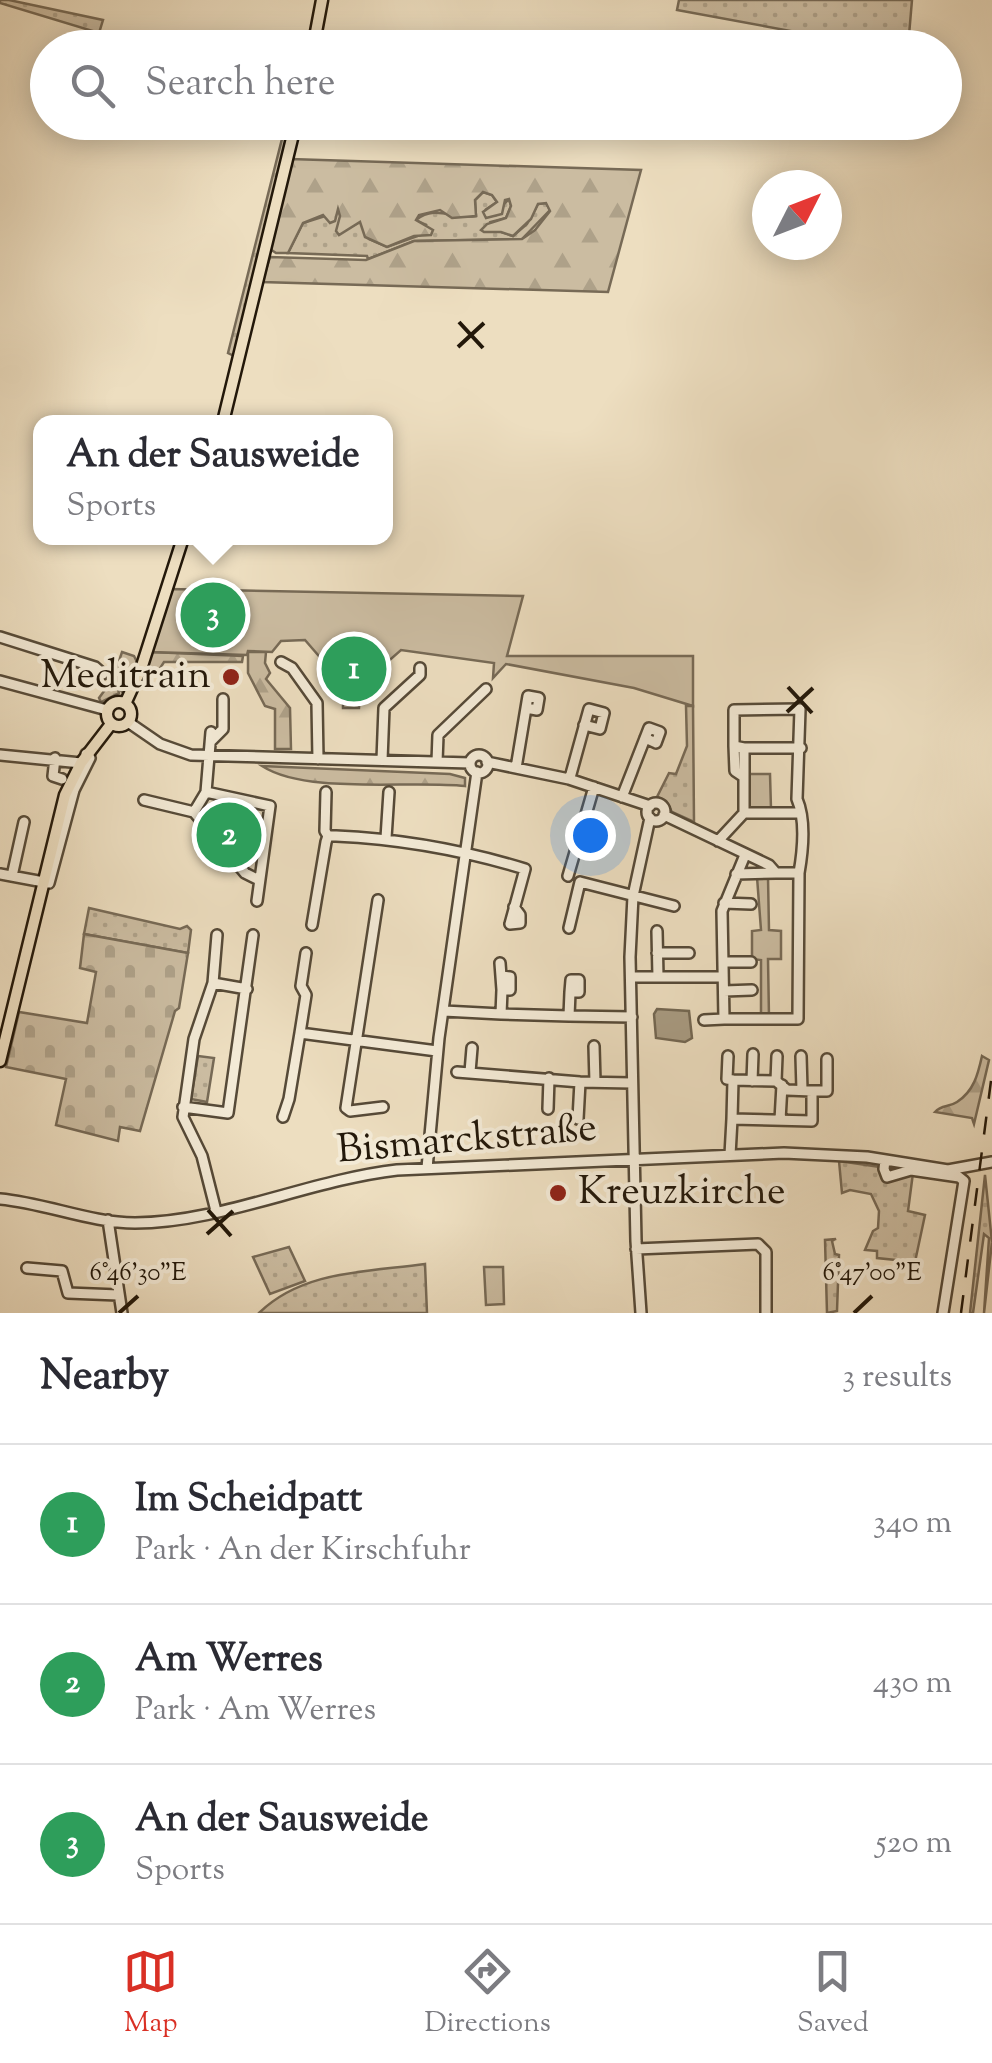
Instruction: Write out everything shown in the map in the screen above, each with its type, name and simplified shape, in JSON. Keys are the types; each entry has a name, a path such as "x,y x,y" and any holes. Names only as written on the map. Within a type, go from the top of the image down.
{"main road":[{"path":"317,30 322,0"},
{"path":"225,415 292,140"},
{"path":"125,704 141,669 181,545"},
{"path":"116,702 125,704 130,712 128,722 120,726 111,724 107,710 116,702"},
{"path":"0,1061 5,1011 65,795 83,758 111,724"}],"street":[{"path":"0,639 95,667 103,674"},
{"path":"281,662 292,668 317,703 318,759"},
{"path":"382,760 384,708 420,675 420,668"},
{"path":"0,681 107,710"},
{"path":"437,762 438,736 486,689"},
{"path":"194,812 206,792 211,736 223,729 223,699"},
{"path":"514,768 526,708"},
{"path":"704,1020 798,1019 800,710 734,710 739,747 735,771 744,776 744,813 718,841"},
{"path":"128,722 170,749 211,756 470,763 569,779 622,797 768,865 776,873"},
{"path":"569,779 584,724"},
{"path":"622,797 645,738"},
{"path":"739,747 800,748"},
{"path":"0,755 83,758"},
{"path":"427,1168 437,1051 466,853 483,768 477,755 470,763"},
{"path":"56,758 53,776 62,779"},
{"path":"568,876 594,787"},
{"path":"206,792 270,806 257,901"},
{"path":"312,926 328,836 326,792"},
{"path":"386,838 389,792"},
{"path":"144,800 194,812 245,874 259,880"},
{"path":"744,813 801,813"},
{"path":"640,1313 633,1158 632,896 653,814"},
{"path":"12,876 24,822"},
{"path":"328,836 386,838 525,869 514,907"},
{"path":"724,1019 724,903 746,855"},
{"path":"736,874 799,872"},
{"path":"0,874 42,884"},
{"path":"569,928 580,882 674,906"},
{"path":"378,900 346,1108 382,1107"},
{"path":"724,903 751,904"},
{"path":"656,931 658,977"},
{"path":"722,932 738,932"},
{"path":"216,935 213,983 194,1039 183,1107 184,1126 202,1156 216,1211"},
{"path":"183,1107 228,1113 253,935"},
{"path":"283,1117 306,995 301,986 306,953"},
{"path":"657,953 689,953"},
{"path":"723,962 751,962"},
{"path":"500,963 502,1014"},
{"path":"631,977 724,977"},
{"path":"213,983 247,988"},
{"path":"724,991 752,990"},
{"path":"569,1016 570,992"},
{"path":"444,1012 632,1017"},
{"path":"300,1033 437,1051"},
{"path":"594,1046 594,1082"},
{"path":"470,1072 472,1048"},
{"path":"752,1080 753,1054"},
{"path":"728,1056 727,1079 779,1083 788,1090 807,1091 827,1090 826,1059"},
{"path":"777,1056 780,1120"},
{"path":"732,1119 812,1121 801,1056"},
{"path":"457,1072 632,1083"},
{"path":"548,1109 550,1078"},
{"path":"730,1155 733,1080"},
{"path":"578,1118 580,1082"},
{"name":"Bismarckstraße","path":"0,1199 50,1205 108,1220 164,1222 346,1178 427,1168 818,1153 957,1170 992,1162"},
{"name":"Bismarckstraße","path":"885,1160 888,1177 911,1170 959,1177 964,1182 943,1313"},
{"path":"108,1220 122,1313"},
{"path":"636,1249 758,1244 766,1252 766,1313"},
{"path":"27,1268 62,1271 68,1293 118,1295"}],"green space":[{"path":"9,0 103,20 100,30 89,30 0,3"},
{"path":"679,0 912,0 909,30 785,30 677,10"},
{"path":"282,140 286,140 235,354 228,353"},
{"path":"290,159 641,170 608,292 262,282 270,257 366,260 414,241 522,239 550,211 546,203 538,204 531,219 513,236 484,232 481,230 487,224 506,218 511,206 509,199 505,200 502,214 486,218 483,212 497,202 483,192 475,200 476,216 452,218 440,210 419,215 416,220 433,230 431,235 414,236 387,247 365,237 360,222 339,235 338,209 335,221 330,223 323,215 303,223 288,253 276,253 270,249"},
{"path":"483,192 497,202 485,210 509,199 511,206 506,218 491,222 501,232 513,236 527,224 538,204 546,203 550,210 522,239 414,241 368,259 288,253 303,223 338,209 345,230 360,222 369,239 387,247 423,234 426,225 416,220 423,215 476,216 475,200"},
{"path":"169,589 523,596 507,656 693,656 693,706 634,688 506,664 493,678 494,663 401,650 360,686 359,708 343,708 343,684 305,640 281,641 272,652 248,651 247,655 151,652"},
{"path":"122,652 134,656 137,662 122,692 116,683 119,693 101,702 99,698 113,679"},
{"path":"151,652 243,656 242,662 164,662 159,670 147,668"},
{"path":"248,652 266,652 265,663 270,673 266,679 290,708 291,749 275,749 275,709 265,706 248,673"},
{"path":"686,706 693,706 694,822 672,812 666,801 657,797 669,773 676,774 687,746"},
{"path":"262,766 450,774 465,778 465,786 305,781"},
{"path":"747,774 770,774 771,809 748,807"},
{"path":"757,877 768,877 769,930 781,931 781,959 768,959 769,1017 761,1017 761,960 752,959 752,931 761,930"},
{"path":"89,908 180,929 187,926 191,930 188,953 84,934"},
{"path":"84,934 188,953 179,1008 140,1131 120,1127 118,1141 56,1125 66,1079 6,1067 19,1012 87,1023 96,972 80,968"},
{"path":"198,1056 214,1058 207,1102 191,1099"},
{"path":"982,1056 989,1060 974,1124 972,1118 935,1112 968,1093"},
{"path":"839,1161 880,1167 881,1175 888,1181 913,1173 908,1211 925,1215 915,1262 877,1258 877,1251 865,1250 878,1228 879,1211 871,1194 850,1190 842,1193"},
{"path":"985,1175 992,1242 984,1313 989,1238 984,1234 970,1313"},
{"path":"836,1239 832,1241 835,1254 839,1255 837,1311 827,1313 825,1240"},
{"path":"289,1247 305,1281 270,1294 253,1257"},
{"path":"425,1264 427,1313 259,1313 295,1288 316,1281"},
{"path":"484,1267 503,1267 504,1304 486,1305"}],"shaded area":[{"path":"657,1009 689,1011 692,1038 685,1042 656,1038"}],"railway":[{"path":"961,1313 992,1073"}],"place":[{"name":"An der Sausweide","path":"213,615"},
{"name":"Im Scheidpatt","path":"354,669"},
{"name":"Meditrain","path":"231,677"},
{"name":"Am Werres","path":"229,835"},
{"name":"Kreuzkirche","path":"558,1193"}]}
